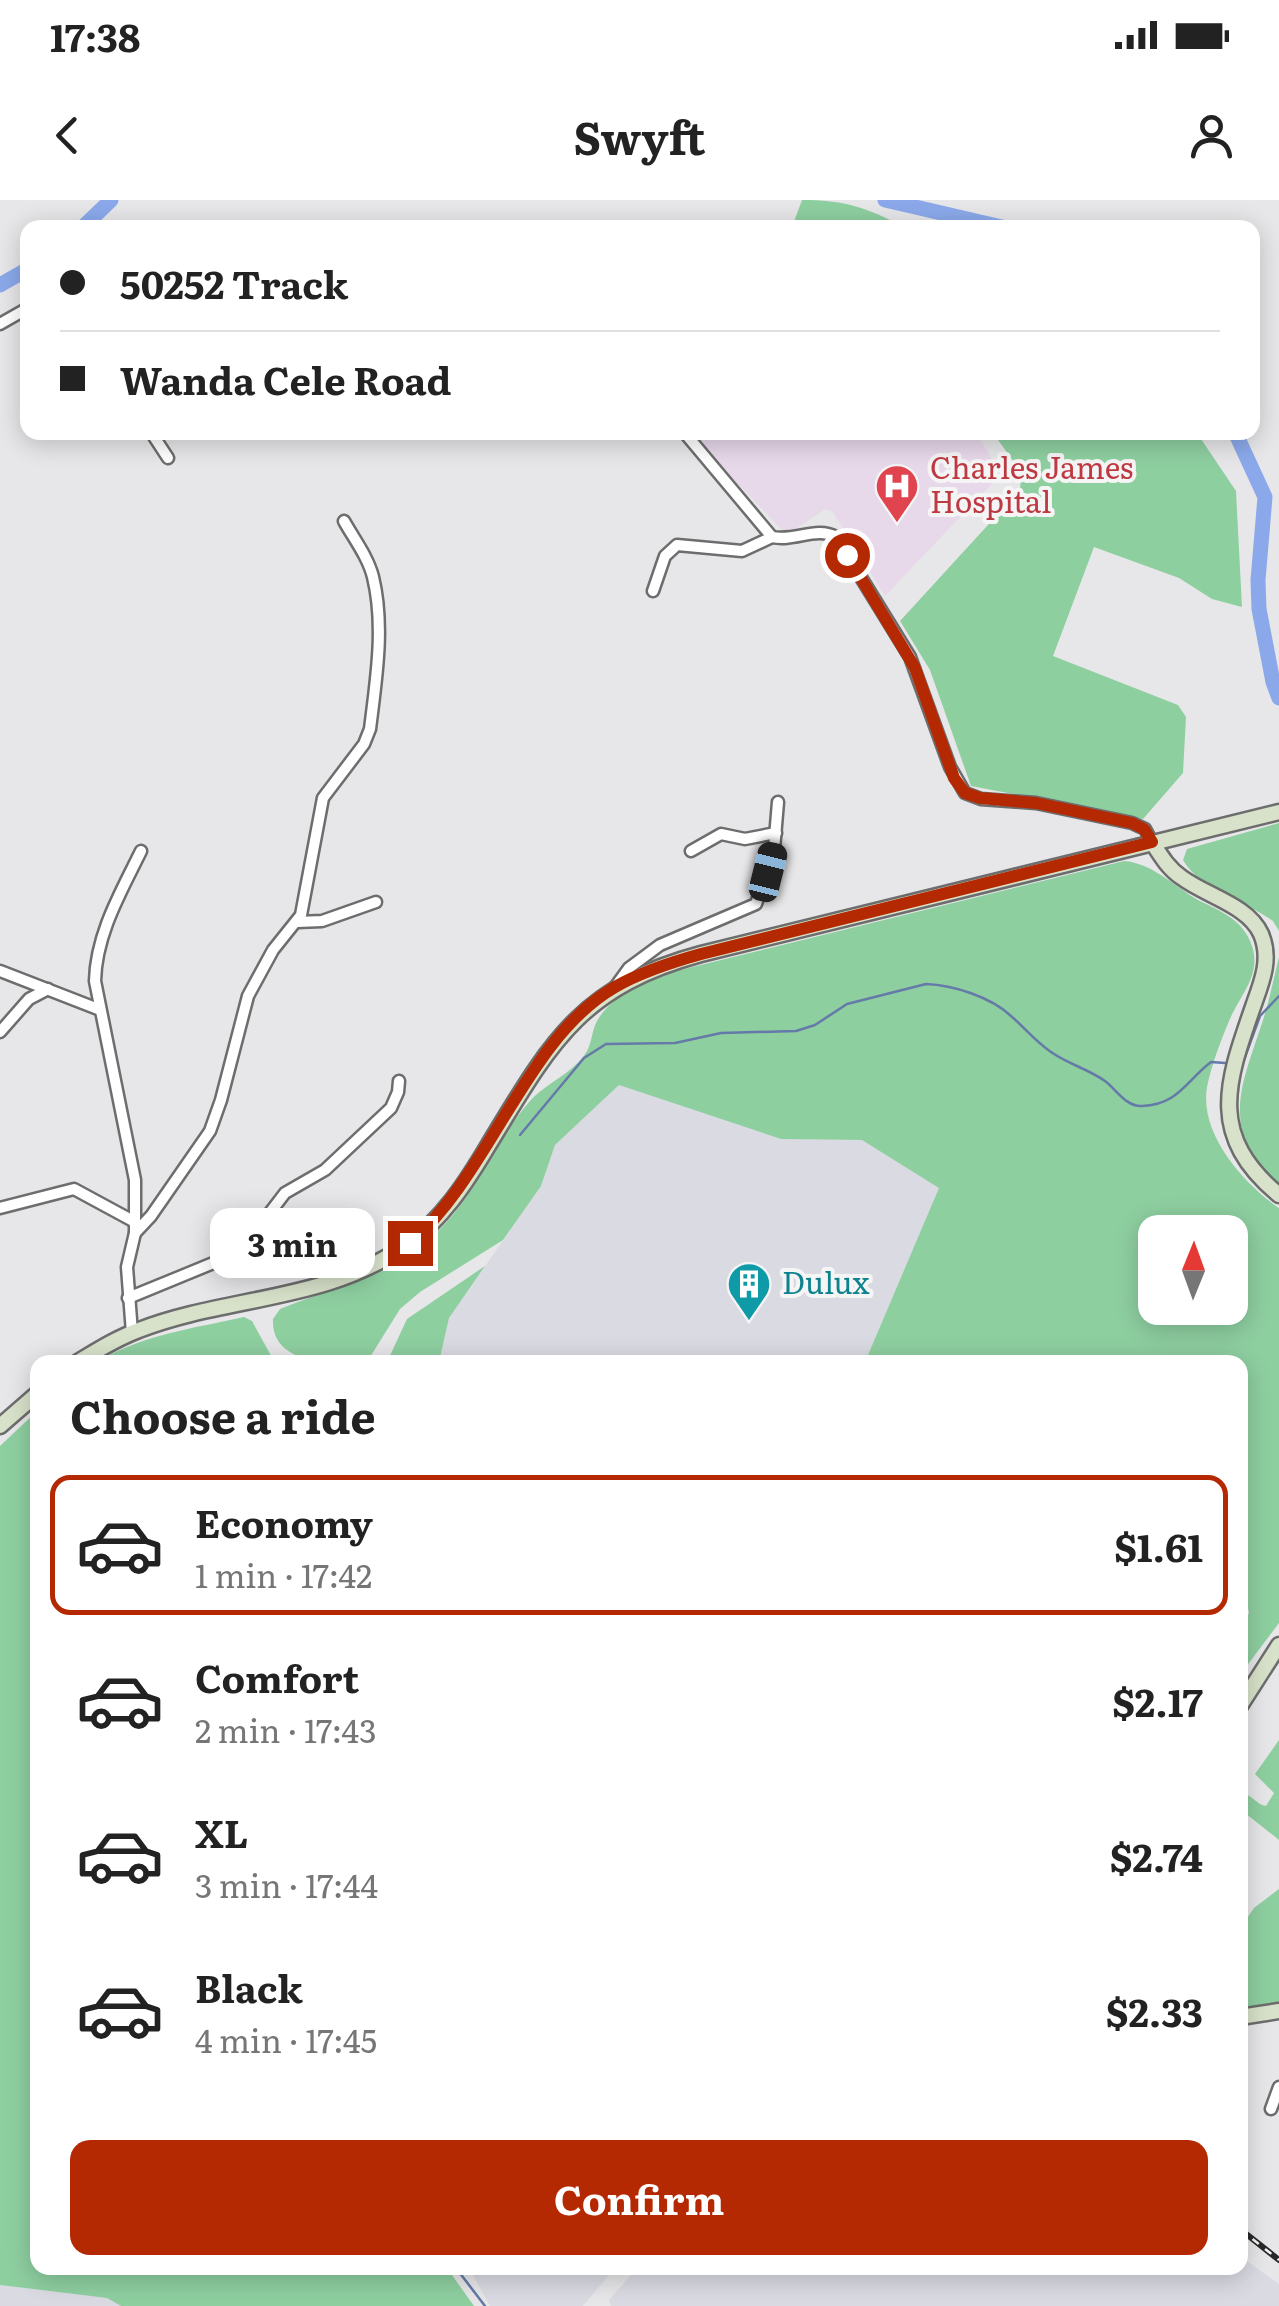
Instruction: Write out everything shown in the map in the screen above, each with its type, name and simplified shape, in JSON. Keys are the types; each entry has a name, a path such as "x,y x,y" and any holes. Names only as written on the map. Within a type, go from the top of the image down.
{"street":[{"path":"157,440 168,458"},
{"path":"691,440 772,537"},
{"path":"135,1228 203,1144 221,1100 248,996 273,950 297,922 306,900 318,819 328,790 364,744 373,704 377,599 368,562 344,521"},
{"path":"654,591 660,566 677,545 742,551 772,537 794,539 822,532 836,537 910,656 954,778 965,793 1132,823 1144,829 1169,867 1251,918 1262,936 1266,963 1230,1072 1230,1120 1254,1172 1279,1195"},
{"path":"91,1355 132,1333 333,1282 371,1267 410,1243 459,1191 560,1035 615,987 629,968 660,945 756,904 765,884 776,833 778,802"},
{"path":"615,987 701,954 1279,812"},
{"path":"691,851 721,834 749,839 776,833"},
{"path":"132,1333 126,1266 135,1228 134,1180 98,1008 96,961 110,917 141,851"},
{"path":"297,922 322,921 376,902"},
{"path":"0,971 98,1008"},
{"path":"0,1032 29,1000 48,988"},
{"path":"128,1298 239,1251 285,1193 325,1170 391,1108 399,1081"},
{"path":"0,1208 74,1189 135,1228"},
{"path":"0,1426 30,1400"},
{"path":"1248,1693 1279,1645"},
{"path":"1248,2016 1279,2011"},
{"path":"1272,2109 1279,2086"}],"shaded area":[{"name":"Charles James Hospital","path":"696,440 980,440 1001,474 885,596 833,512 825,509 787,535"},
{"path":"619,1085 781,1139 862,1140 940,1187 868,1355 441,1355 449,1318 541,1186 555,1145"},
{"path":"1248,2262 1279,2284 1279,2306 611,2306 609,2300 631,2275 1248,2275"},
{"path":"473,2275 609,2275 583,2306 490,2306"},
{"path":"0,2285 107,2298 121,2306 0,2306"}],"green space":[{"path":"802,200 854,206 890,220 795,220"},
{"path":"998,440 1202,440 1236,491 1242,607 1212,599 1179,578 1094,547 1053,656 1178,705 1186,717 1183,773 1143,819 971,786 930,670 900,621 1020,490 1021,472"},
{"path":"1279,823 1279,931 1273,921 1201,880 1183,860 1187,849"},
{"path":"1124,861 1153,871 1238,923 1253,948 1254,970 1216,1053 1206,1105 1217,1140 1227,1156 1252,1186 1279,1208 1279,1623 1248,1664 1248,1355 868,1355 939,1188 862,1140 781,1139 619,1085 555,1145 541,1186 503,1240 400,1309 371,1355 297,1355 282,1346 275,1335 273,1319 280,1309 381,1270 419,1248 437,1232 463,1201 530,1101 581,1059 595,1025 612,1003 672,972"},
{"path":"1279,957 1279,1186 1247,1145 1240,1106"},
{"path":"485,1266 449,1318 441,1355 390,1355 407,1319"},
{"path":"244,1317 252,1321 271,1355 110,1355 188,1329"},
{"path":"30,1418 30,2275 452,2275 474,2306 121,2306 107,2298 0,2285 0,1446"},
{"path":"1279,1740 1279,1840 1248,1815 1248,1795 1266,1806 1274,1793 1255,1774"},
{"path":"1279,1889 1279,2006 1248,2010 1248,1917"}],"waterway":[{"path":"90,220 111,200"},
{"path":"885,200 971,220"},
{"path":"0,285 20,274"},
{"path":"1239,440 1265,497 1259,609 1279,698"},
{"path":"520,1135 584,1058 606,1044 675,1043 721,1033 796,1031 815,1025 847,1004 926,984 959,990 993,1003 1051,1052 1098,1077 1136,1106 1165,1101 1211,1062 1225,1063"},
{"path":"1241,1068 1260,1016 1279,996"},
{"path":"461,2275 485,2306"}],"railway":[{"path":"1248,2235 1279,2260"}],"place":[{"name":"Charles James Hospital","path":"897,524"},
{"name":"Dulux","path":"749,1322"}],"route":[{"path":"410,1243 459,1191 560,1035 615,987 701,954 1152,842 1144,829 1132,823 965,793 954,778 910,656 847,555"}]}
